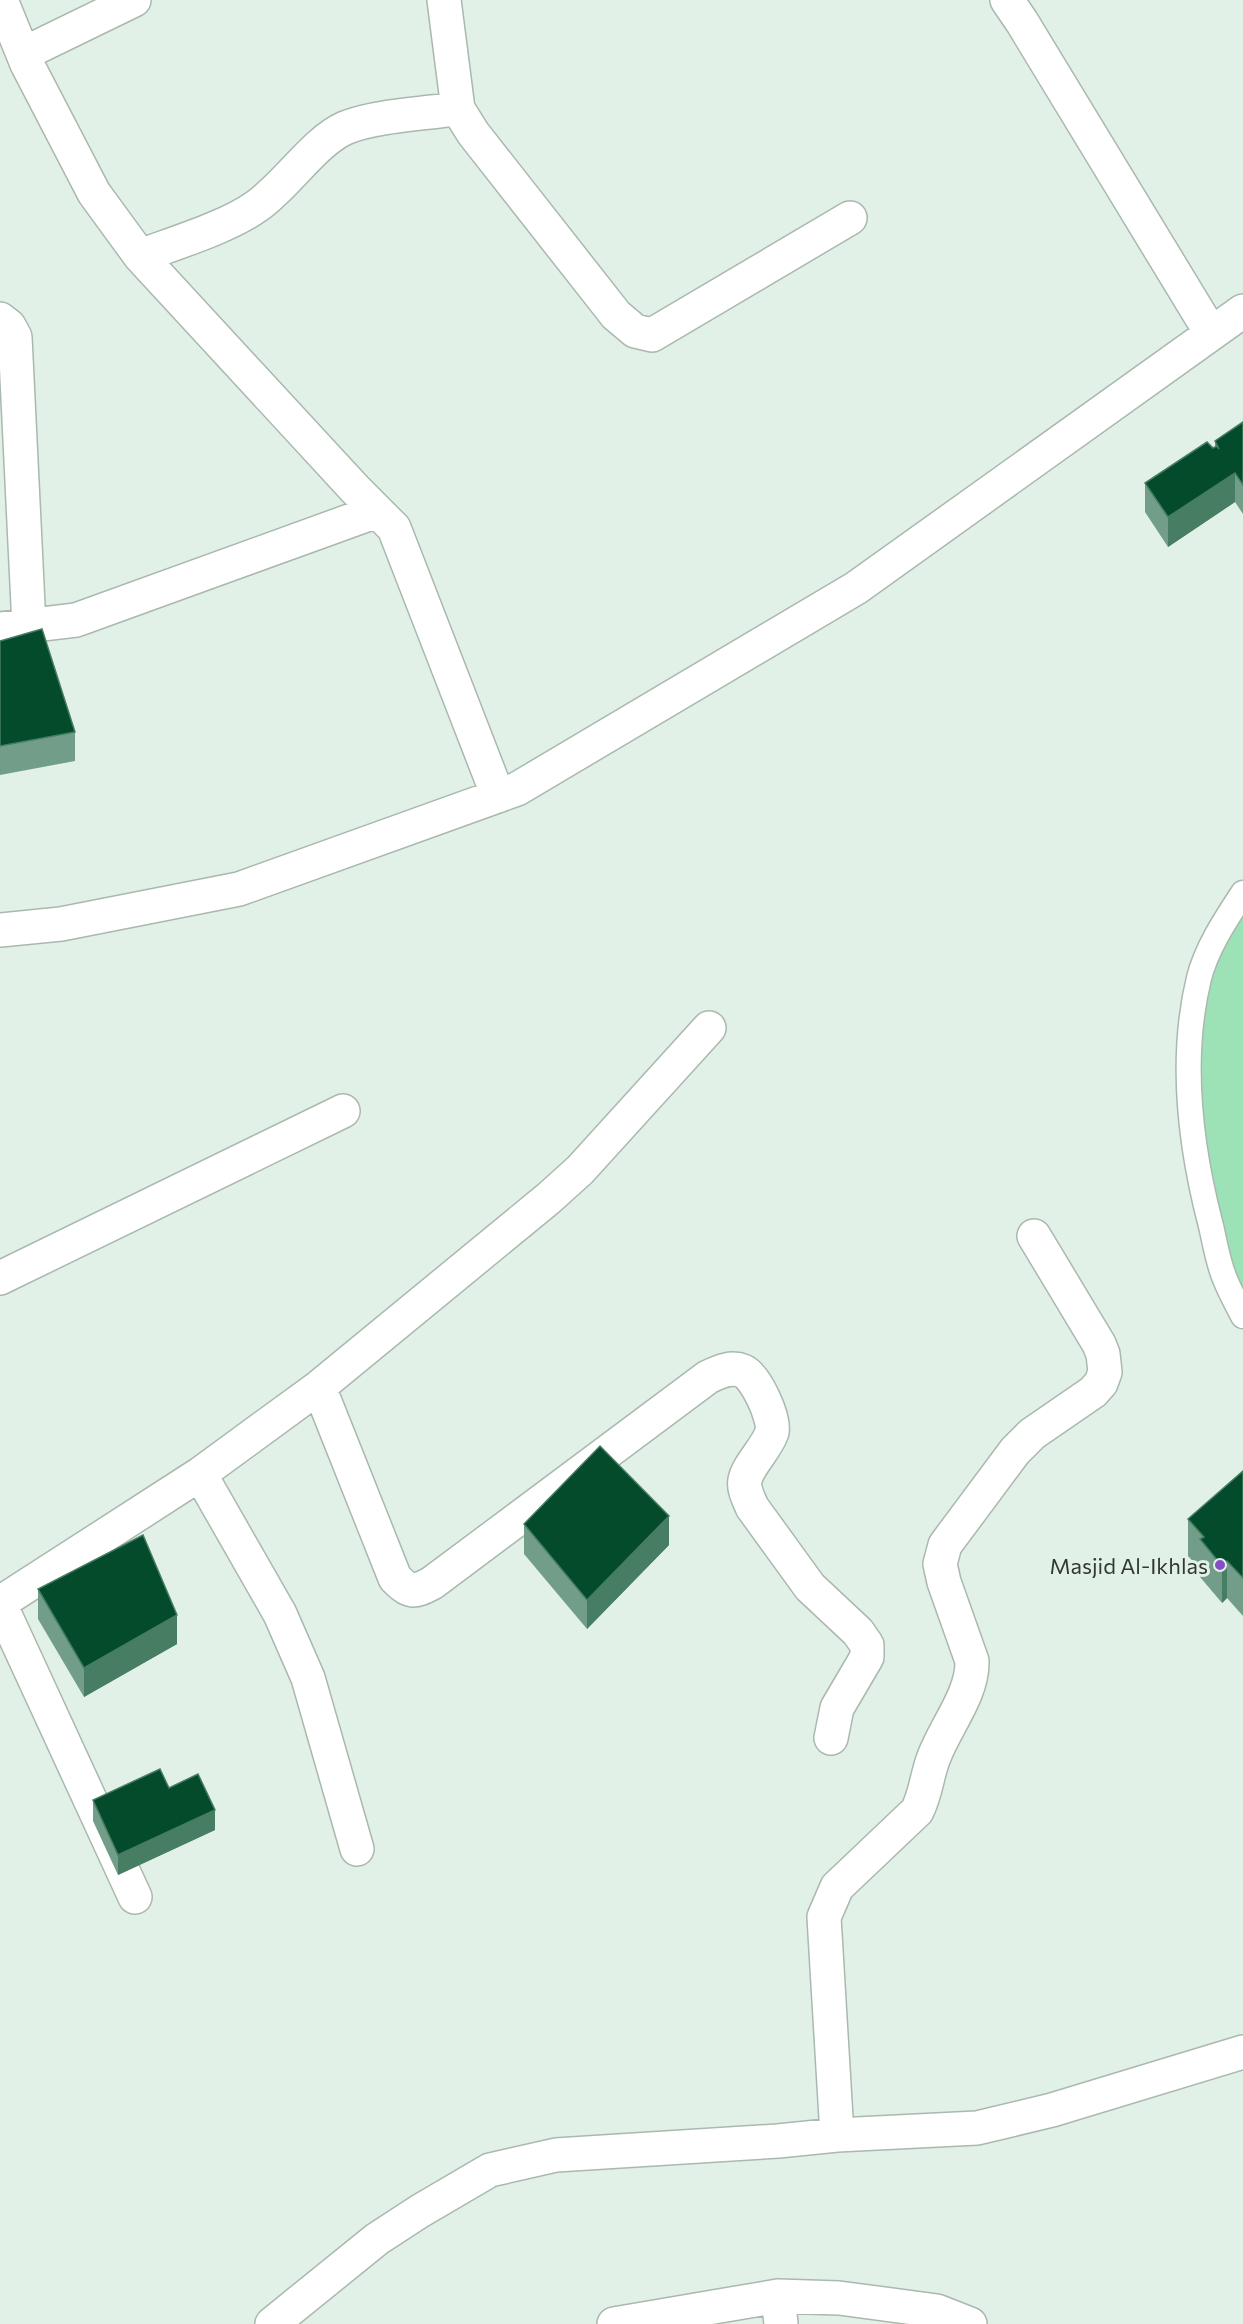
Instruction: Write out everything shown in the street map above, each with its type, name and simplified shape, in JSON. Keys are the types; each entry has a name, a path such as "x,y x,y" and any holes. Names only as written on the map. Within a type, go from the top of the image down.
{"street":[{"path":"1,0 23,54 94,193 140,256 394,528 498,796"},
{"path":"23,54 134,0"},
{"path":"444,0 458,108 473,133 616,315 635,331 652,335 850,218"},
{"path":"1007,0 1211,333"},
{"path":"140,256 237,218 255,208 275,193 326,140 344,128 363,122 458,108"},
{"path":"0,930 61,924 239,889 517,789 856,588 1243,311"},
{"path":"0,319 9,326 15,337 14,628 76,620 377,511"},
{"path":"135,1897 0,1604 200,1474 319,1387 580,1170 710,1028"},
{"path":"0,1278 343,1111"},
{"path":"837,2135 824,1917 837,1887 903,1825 921,1803 934,1757 964,1695 972,1671 972,1661 944,1582 940,1564 945,1545 1015,1451 1032,1434 1093,1392 1101,1383 1105,1372 1103,1354 1099,1344 1034,1236"},
{"path":"319,1387 395,1578 406,1588 417,1591 432,1583 708,1377 726,1370 742,1371 751,1377 773,1423 771,1433 745,1480 746,1493 752,1507 810,1587 858,1632 867,1645 867,1657 837,1708 831,1738"},
{"path":"200,1474 280,1614 308,1677 357,1849"},
{"path":"272,2324 377,2239 490,2170 556,2155 837,2135 977,2128 1052,2110 1243,2052"},
{"path":"614,2324 780,2310 839,2298 937,2311 970,2324"}],"lane":[{"path":"1243,893 1216,936 1200,976 1192,1018 1189,1082 1192,1141 1199,1180 1224,1278 1243,1316"}],"green space":[{"path":"1243,903 1243,1303 1198,1141 1202,993"}],"building":[{"path":"1243,422 1243,485 1235,473 1168,517 1145,483 1207,442 1213,448 1217,446 1219,449 1215,441"},
{"path":"42,629 75,732 0,746 0,641"},
{"path":"600,1446 669,1516 587,1600 524,1524"},
{"path":"1243,1471 1243,1578 1227,1561 1222,1566 1200,1539 1204,1537 1188,1519"},
{"path":"143,1535 177,1615 84,1668 38,1589"},
{"path":"160,1769 169,1788 198,1774 215,1810 118,1855 93,1800"}],"place":[{"name":"Masjid Al-Ikhlas","path":"1220,1565"}]}
